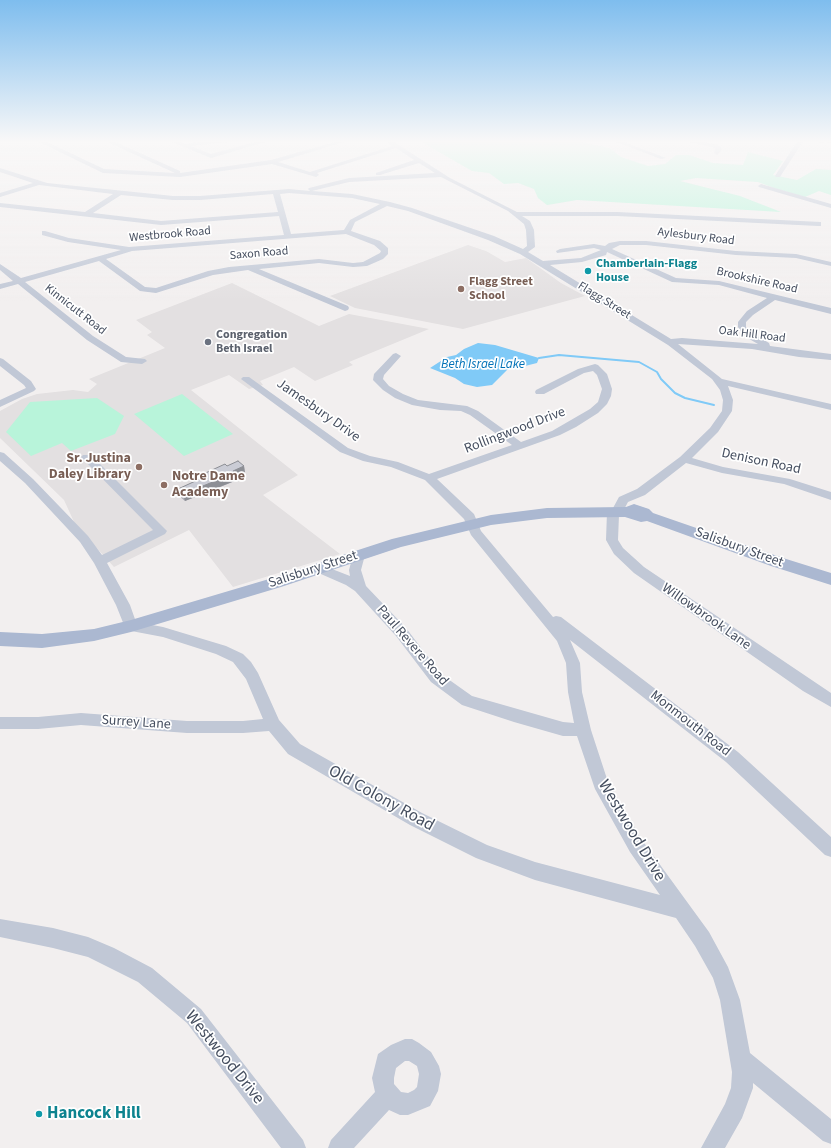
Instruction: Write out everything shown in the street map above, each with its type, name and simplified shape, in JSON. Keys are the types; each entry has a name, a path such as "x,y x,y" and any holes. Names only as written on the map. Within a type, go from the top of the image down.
{"main road":[{"name":"Salisbury Street","path":"0,639 42,641 94,635 131,626 404,541 472,524 530,514 565,512 619,512 634,509 644,512 648,516 777,562 831,578"}],"street":[{"path":"86,215 118,194"},
{"path":"126,194 182,198 251,194"},
{"path":"276,194 288,237"},
{"name":"Flagg Street","path":"321,194 352,196 388,203 462,227 504,243 542,263 669,342 718,381 725,389 727,396 727,411 714,430 684,459 641,492 639,500 619,512"},
{"path":"480,194 506,206 527,224 530,230 531,247 523,252"},
{"path":"788,194 831,206"},
{"path":"347,232 352,221 388,203"},
{"path":"0,205 166,223 282,214"},
{"path":"516,214 617,214 818,224"},
{"name":"Westbrook Road","path":"0,287 131,249 347,232"},
{"name":"Saxon Road","path":"100,258 141,288 152,292 165,290 220,270 319,261 360,265 377,259 384,254 384,248 380,245 347,232"},
{"path":"45,233 68,240 131,249"},
{"name":"Aylesbury Road","path":"560,251 594,246 606,249 620,242 646,243 736,253 796,256 831,264"},
{"path":"542,263 582,260 603,253 606,249"},
{"name":"Brookshire Road","path":"606,249 667,277 678,280 719,283 831,311"},
{"name":"Kinnicutt Road","path":"0,266 107,350 124,360 142,361"},
{"path":"250,267 345,308"},
{"path":"678,280 679,290"},
{"path":"775,296 750,313 743,319 741,324 744,330 754,339 781,350"},
{"name":"Oak Hill Road","path":"669,342 714,343 831,357"},
{"path":"396,356 378,376 381,383 389,390 416,403 440,407 463,408 474,413 520,446"},
{"path":"0,360 28,383 31,389 0,404"},
{"name":"Rollingwood Drive","path":"429,478 556,433 584,419 602,404 606,396 607,389 602,374 595,367 581,371 540,392"},
{"name":"Jamesbury Drive","path":"246,379 344,450 367,459 394,464 429,478 470,517 472,524"},
{"path":"718,381 831,407"},
{"path":"0,455 29,481 84,539 100,561 123,605 131,626"},
{"path":"87,457 161,531 100,561"},
{"name":"Denison Road","path":"684,459 722,470 786,481 831,496"},
{"name":"Willowbrook Lane","path":"619,512 612,540 618,551 627,560 646,575 801,683 831,701"},
{"name":"Westwood Drive","path":"472,524 474,532 540,609 563,639 571,654 575,672 576,697 583,730 593,765 607,797 636,846 702,939 721,974 732,1008 744,1072 739,1099 729,1120 712,1148"},
{"name":"Paul Revere Road","path":"358,556 355,570 360,588"},
{"name":"Paul Revere Road","path":"318,568 360,588 400,632 436,678 467,701 563,729 583,730"},
{"name":"Monmouth Road","path":"540,609 716,745 780,800 831,850"},
{"name":"Old Colony Road","path":"131,626 163,632 221,650 238,658 246,666 253,677 273,724 294,749 416,819 464,844 535,871 680,910"},
{"name":"Surrey Lane","path":"0,723 38,723 81,719 187,727 243,727 273,724"},
{"name":"Westwood Drive","path":"4,926 70,942 94,950 126,964 161,987 194,1016 295,1148"},
{"path":"741,1058 831,1133"},
{"path":"339,1148 388,1094"}],"shaded area":[{"name":"Flagg Street School","path":"468,245 486,251 505,262 526,258 561,283 585,296 463,329 355,308 330,296"},
{"name":"Notre Dame Academy","path":"232,283 319,326 349,314 429,329 349,362 353,365 315,381 294,367 260,381 263,385 249,389 229,375 191,390 298,475 263,495 340,554 233,587 189,530 114,567 75,524 64,500 0,438 0,411 22,399 37,394 73,390 88,392 97,384 89,379 165,348 147,335 152,332 136,320"}],"green space":[{"path":"536,194 730,194 781,212 577,200 547,205 538,198"},
{"path":"793,194 813,194 805,197"},
{"path":"182,394 233,434 184,456 134,414"},
{"path":"97,398 124,416 115,434 71,451 62,443 31,456 6,432 30,402"}],"water":[{"name":"Beth Israel Lake","path":"478,343 495,345 539,358 537,363 521,367 515,365 507,370 492,385 477,387 464,384 455,378 430,368 447,357 456,355 464,349"}],"building":[{"path":"238,461 244,466 233,471 235,473 183,494 178,489 202,478 199,476 225,464 227,466"}],"waterway":[{"path":"539,358 559,355 639,362 657,372 661,379 675,393 685,398 714,405"}],"place":[{"name":"Chamberlain-Flagg House","path":"588,271"},
{"name":"Flagg Street School","path":"461,289"},
{"name":"Congregation Beth Israel","path":"208,342"},
{"name":"Sr. Justina Daley Library","path":"139,467"},
{"name":"Notre Dame Academy","path":"164,485"},
{"name":"Hancock Hill","path":"39,1114"}]}
